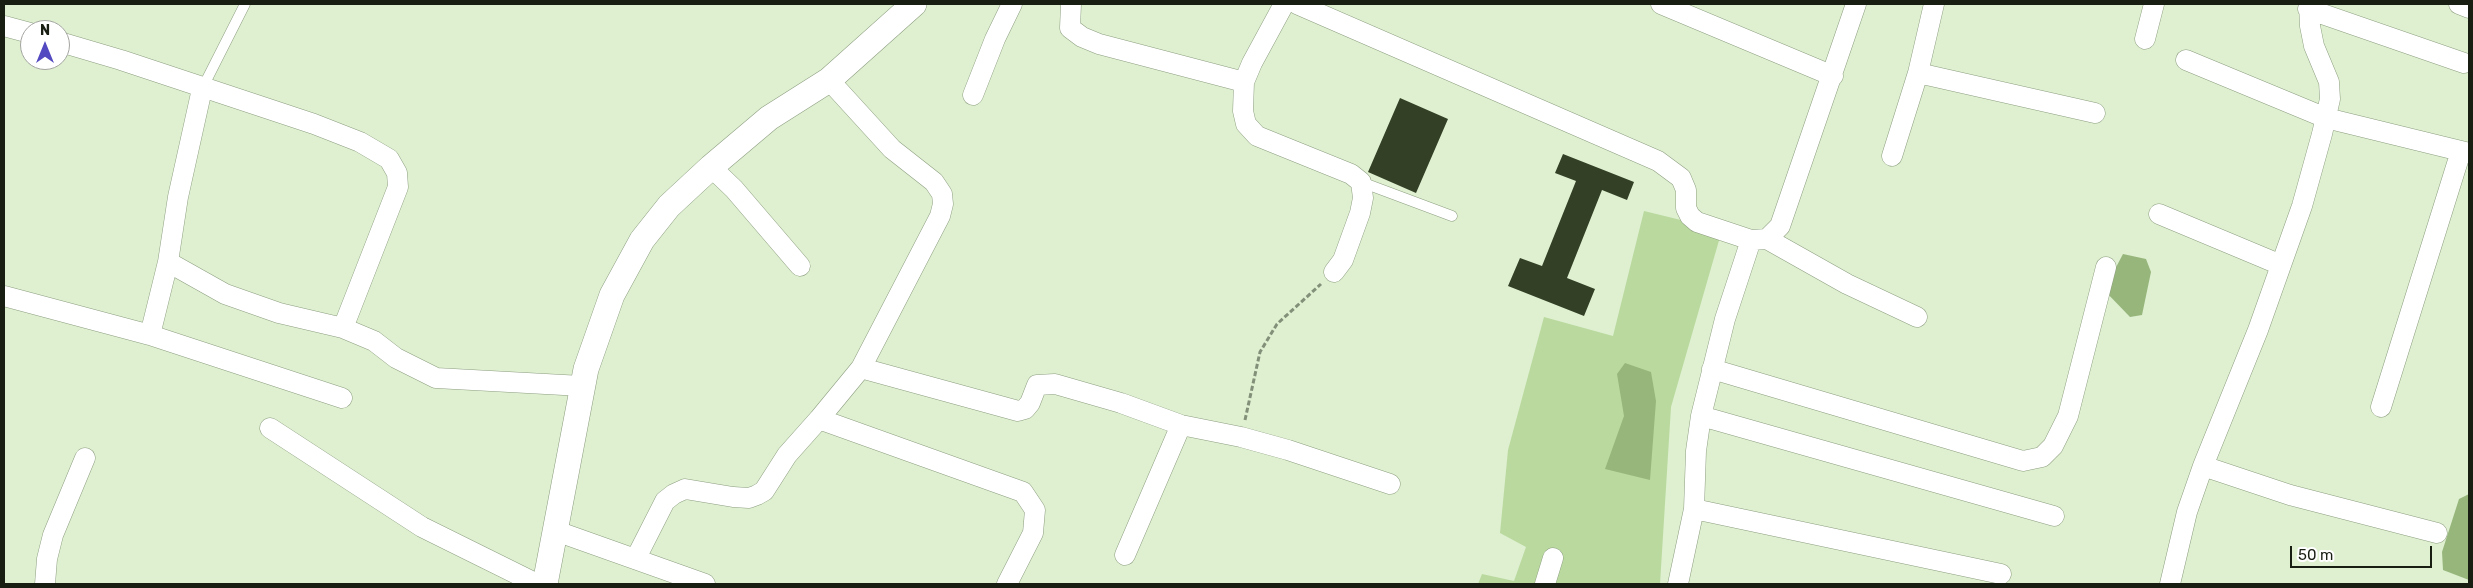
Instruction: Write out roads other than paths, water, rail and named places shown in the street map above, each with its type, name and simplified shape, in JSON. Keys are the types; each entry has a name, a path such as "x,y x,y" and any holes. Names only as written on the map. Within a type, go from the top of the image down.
{"street":[{"path":"545,584 582,386 612,295 642,240 669,206 711,167 769,118 828,80 914,4"},
{"path":"973,95 995,39 1012,4"},
{"path":"1071,4 1070,28 1082,37 1099,44 1244,82"},
{"path":"1284,4 1252,63 1244,82 1243,111 1246,124 1257,136 1351,174 1361,182 1363,198 1360,213 1343,260 1334,272"},
{"path":"1297,4 1658,161 1681,178 1686,190 1686,208 1690,216 1697,222 1759,239 1918,317"},
{"path":"1661,4 1833,76"},
{"path":"1678,584 1694,509 1696,451 1701,416 1725,319 1759,239 1780,226 1833,76 1856,4"},
{"path":"1892,156 1918,74 1934,4"},
{"path":"2144,39 2154,4"},
{"path":"2459,4 2469,8"},
{"path":"2170,584 2187,512 2203,466 2258,330 2302,206 2326,118 2330,99 2329,82 2314,46 2309,6 2464,63"},
{"path":"4,26 20,30"},
{"path":"70,45 120,60 360,142 389,159 397,173 398,187 343,328"},
{"path":"2186,60 2326,118 2465,152 2381,407"},
{"path":"1918,74 2096,113"},
{"path":"636,558 665,501 674,494 685,490 750,498 764,491 787,455 820,419 861,368 940,216 942,194 934,182 892,149 828,80"},
{"path":"150,335 168,262 178,198 202,89"},
{"path":"711,167 734,189 800,266"},
{"path":"2159,214 2281,265"},
{"path":"168,262 225,294 279,313 343,328 374,341 396,358 436,378 582,386"},
{"path":"1712,369 2023,461 2042,457 2053,446 2068,416 2106,267"},
{"path":"4,296 150,335 342,398"},
{"path":"861,368 1018,411 1025,410 1037,385 1055,384 1121,403 1181,425 1241,437 1288,450 1390,484"},
{"path":"1701,416 2054,516"},
{"path":"820,419 1023,492 1035,510 1033,534 1006,584"},
{"path":"1125,555 1181,425"},
{"path":"270,428 422,527 537,584"},
{"path":"45,584 46,559 53,535 84,458"},
{"path":"2203,466 2290,495 2437,533"},
{"path":"1694,509 2001,574"},
{"path":"556,531 705,584"},
{"path":"1545,584 1553,558"}],"lane":[{"path":"202,89 245,4"},
{"path":"1361,182 1452,216"}]}
